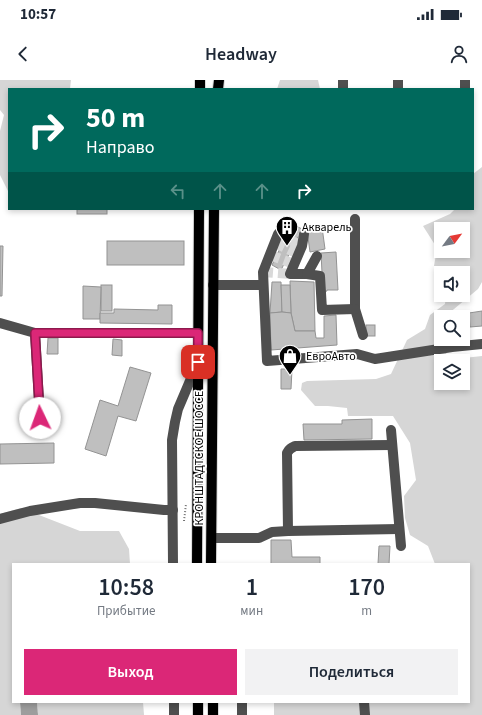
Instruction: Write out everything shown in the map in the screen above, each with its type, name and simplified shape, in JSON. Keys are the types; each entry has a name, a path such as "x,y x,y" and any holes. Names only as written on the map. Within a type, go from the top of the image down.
{"main road":[{"name":"КРОНШТАДТСКОЕ ШОССЕ","path":"197,563 199,210"},
{"name":"КРОНШТАДТСКОЕ ШОССЕ","path":"212,563 214,210"},
{"path":"198,703 198,715"},
{"path":"213,703 213,715"}],"street":[{"path":"354,219 355,310 363,335"},
{"path":"286,225 278,234 263,272 267,360 357,354 375,359 482,344"},
{"path":"304,234 302,246 290,274 320,276 322,310 355,310"},
{"path":"307,274 317,256"},
{"path":"213,285 263,284"},
{"path":"0,323 35,333 198,333"},
{"path":"35,333 40,418"},
{"path":"173,563 172,440 178,410 198,362"},
{"path":"391,430 401,546"},
{"path":"288,530 288,450 295,446 392,445"},
{"path":"0,519 30,511 80,503 173,510"},
{"path":"212,538 259,538 272,532 288,530 399,529"},
{"path":"174,703 174,715"},
{"path":"242,703 242,715"},
{"path":"364,703 365,715"}],"path":[{"path":"184,525 186,503"}],"shaded area":[{"path":"0,80 71,80 70,88 8,88 8,191 0,175 0,131 4,115 0,110"},
{"path":"280,80 318,80 320,88 277,88"},
{"path":"482,167 482,282 478,289 470,296 470,266 434,266 435,258 470,258 470,222 434,222 434,243 423,226 450,214 454,210 474,210 474,173"},
{"path":"445,302 462,302 453,310 437,310 445,304"},
{"path":"434,312 434,346 447,346 446,354 434,354 434,390 470,390 470,357 482,356 482,715 274,715 274,703 470,703 470,563 435,563 428,546 410,535 405,518 404,496 416,480 410,443 393,416 348,416 347,408 315,406 301,390 302,383 307,381 376,379 391,374 407,340 425,329 430,315"},
{"path":"21,508 80,531 119,531 129,549 130,563 12,563 12,703 20,703 21,715 0,715 0,514"},
{"path":"20,703 37,703 38,715 21,715"},
{"path":"37,703 143,703 144,715 38,715"}],"building":[{"path":"77,210 107,210 107,214 77,214"},
{"name":"Акварель","path":"292,224 302,229 281,270 272,265"},
{"path":"322,227 325,249 310,252 307,230"},
{"path":"107,241 184,241 184,265 107,265"},
{"path":"0,246 3,246 2,296 0,296"},
{"path":"336,252 338,290 327,290 323,292 321,253"},
{"path":"290,281 314,282 315,331 295,331 291,313"},
{"path":"272,282 281,282 282,312 270,313"},
{"path":"101,285 112,285 112,311 101,311"},
{"path":"281,285 290,285 291,313 282,312"},
{"path":"83,286 101,287 100,319 83,319"},
{"path":"158,305 172,305 172,324 100,323 100,313 114,313 114,309 158,310"},
{"path":"482,311 482,326 470,327 470,313"},
{"path":"270,313 291,313 295,331 315,331 316,338 324,338 324,316 336,315 337,345 271,350"},
{"path":"366,325 375,325 375,336 366,336"},
{"path":"48,338 58,338 58,354 47,354"},
{"path":"113,339 122,340 122,356 112,355"},
{"path":"130,367 151,373 136,421 118,416 106,456 85,449 100,400 118,406"},
{"path":"281,369 292,369 291,389 281,389"},
{"path":"372,419 372,439 304,440 303,424 342,424 342,420"},
{"path":"54,443 54,463 0,464 0,444"},
{"path":"271,540 291,540 292,557 320,557 320,563 271,563"},
{"path":"379,546 390,546 389,563 378,563"}],"tunnel":[{"path":"286,225 304,234"},
{"path":"278,234 302,246"},
{"path":"275,243 298,254"},
{"path":"270,255 294,264"},
{"path":"263,272 290,274"}],"place":[{"name":"Акварель","path":"287,246"},
{"name":"ЕвроАвто","path":"290,376"}],"route":[{"path":"40,418 35,333 198,333 198,362"}]}
